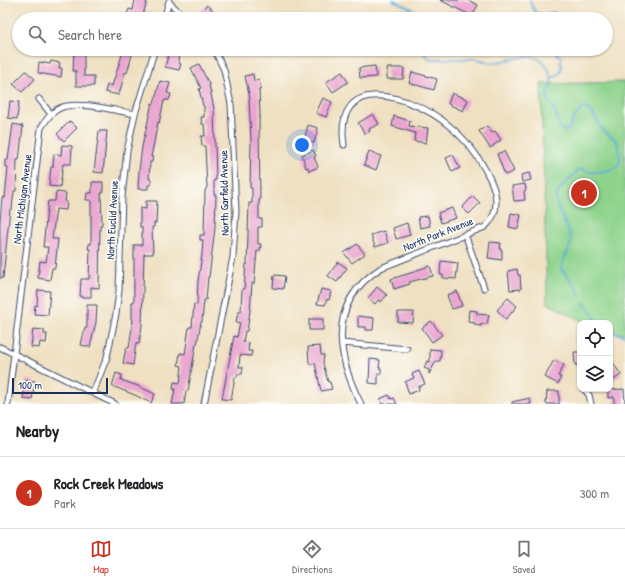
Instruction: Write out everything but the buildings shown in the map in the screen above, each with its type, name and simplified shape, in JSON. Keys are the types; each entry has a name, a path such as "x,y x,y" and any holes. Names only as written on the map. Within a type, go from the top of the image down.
{"street":[{"path":"166,12 169,1"},
{"path":"169,1 179,12"},
{"name":"North Euclid Avenue","path":"93,393 107,357 116,314 119,291 123,179 127,151 135,114 153,56"},
{"name":"North Garfield Avenue","path":"204,404 232,257 236,211 231,104 224,70 217,56"},
{"name":"North Park Avenue","path":"344,145 343,134 345,116 353,104 366,98 382,96 411,103 436,116 459,134 470,146 486,172 496,196 496,209 491,220 485,226 381,268 368,277 357,288 348,302 343,322 342,343 348,376 361,404"},
{"path":"39,99 51,114 62,107 81,105 135,114"},
{"name":"North Michigan Avenue","path":"8,404 40,133 45,120 51,114"},
{"path":"465,234 484,288"},
{"path":"342,343 407,349"},
{"path":"0,347 114,404"},
{"path":"586,392 592,404"}],"green space":[{"path":"625,82 625,333 613,334 613,320 580,320 547,303 541,84"}],"waterway":[{"path":"393,0 412,9 414,12"},
{"path":"530,0 535,12"},
{"path":"427,56 430,59 477,59 492,63 529,56"},
{"path":"529,56 540,59 548,68 551,77 551,86 547,92 548,99 553,107 561,129 567,131 580,110 583,108 587,109 590,111 601,128 617,141 620,153 620,162 615,168 595,172 588,172 582,169 578,170 557,194 557,204 568,229 571,241 571,245 563,262 562,270 575,285 580,295"},
{"path":"551,79 559,74 562,68 560,63 562,58 560,56"},
{"path":"584,303 597,320"},
{"path":"613,332 625,336"}],"place":[{"name":"Rock Creek Meadows","path":"584,193"}]}
